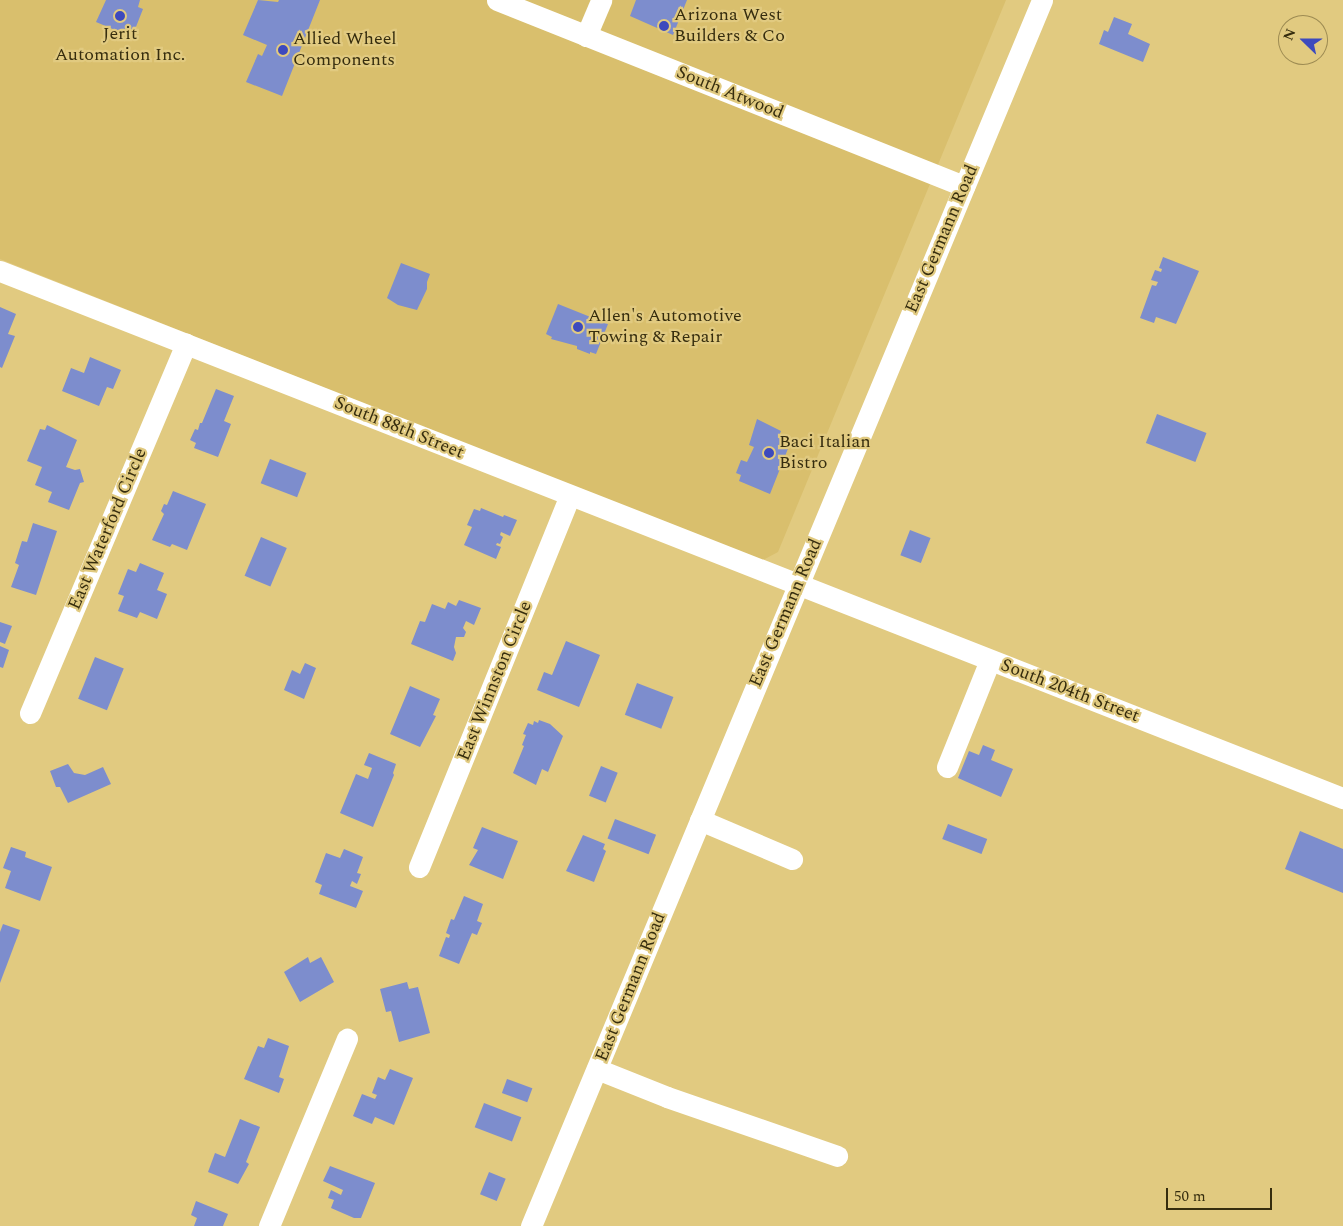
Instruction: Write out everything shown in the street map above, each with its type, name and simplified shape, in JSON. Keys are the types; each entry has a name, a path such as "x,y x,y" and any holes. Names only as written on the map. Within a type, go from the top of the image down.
{"street":[{"name":"South Atwood","path":"496,0 964,186"},
{"path":"586,36 601,0"},
{"name":"East Germann Road","path":"531,1226 1042,0"},
{"name":"South 88th Street","path":"0,271 797,584"},
{"name":"East Waterford Circle","path":"30,713 186,344"},
{"name":"East Winnston Circle","path":"419,867 570,496"},
{"name":"South 204th Street","path":"797,584 1343,798"},
{"path":"947,767 990,660"},
{"path":"700,820 792,859"},
{"path":"269,1226 347,1039"},
{"path":"596,1069 837,1156"}],"shaded area":[{"path":"0,0 1006,0 778,552 763,560 753,558 0,259"}],"building":[{"name":"Jerit Automation Inc.","path":"106,0 140,0 138,7 143,9 132,37 96,22"},
{"name":"Allied Wheel Components","path":"258,0 278,2 279,0 320,0 282,96 246,82 258,54 262,56 267,45 243,35"},
{"name":"Arizona West Builders & Co","path":"636,0 687,0 673,35 630,16"},
{"path":"1114,17 1132,24 1128,34 1150,44 1143,62 1099,44 1104,30 1108,32"},
{"path":"1163,257 1199,271 1176,324 1156,317 1154,323 1140,318 1152,285 1156,286 1158,282 1151,280 1155,270 1161,272 1162,269 1159,268"},
{"path":"401,263 430,274 427,289 417,310 398,305 387,298"},
{"name":"Allen's Automotive Towing & Repair","path":"558,304 608,324 596,354 590,352 590,354 577,349 577,346 551,339 552,337 546,334"},
{"path":"0,307 16,314 8,334 15,336 2,368 0,367"},
{"path":"90,357 121,370 113,389 107,387 99,406 62,391 71,368 84,373"},
{"path":"216,389 234,396 224,421 231,424 218,457 194,448 196,443 190,440 195,429 198,430 200,423 202,423"},
{"path":"1157,414 1206,433 1195,462 1146,443"},
{"name":"Baci Italian Bistro","path":"757,419 781,431 779,436 791,441 770,494 739,481 741,475 736,473 741,460 747,462 754,447 749,445"},
{"path":"47,425 77,440 66,467 75,470 80,469 84,482 80,483 69,510 48,502 52,492 35,485 42,467 27,461 40,429 45,430"},
{"path":"270,459 306,473 297,497 261,483"},
{"path":"173,491 206,504 187,550 172,544 170,547 152,540 164,514 161,511 164,504 167,505"},
{"path":"481,508 503,517 504,515 517,520 510,536 501,532 500,535 503,537 500,544 497,543 496,545 501,547 496,559 464,545 472,527 467,525 474,509 480,511"},
{"path":"33,523 57,531 36,595 11,587 19,565 15,563 22,541 27,542"},
{"path":"910,530 931,538 921,563 900,555"},
{"path":"261,537 287,548 270,587 245,576"},
{"path":"140,563 164,573 157,590 167,594 157,619 140,612 137,618 118,611 124,596 118,594 128,569 136,572"},
{"path":"459,600 481,608 474,625 466,621 463,628 466,632 464,637 456,637 454,647 456,653 453,661 411,644 420,621 425,622 432,604 445,609 448,602 456,606"},
{"path":"0,622 12,626 5,644 0,642"},
{"path":"566,641 600,655 579,707 537,690 544,672 552,675"},
{"path":"0,646 9,650 3,668 0,667"},
{"path":"95,657 124,669 107,710 78,699"},
{"path":"305,663 316,668 304,699 284,690 292,670 300,674"},
{"path":"637,683 673,697 661,729 625,715"},
{"path":"410,686 440,699 433,715 436,716 420,747 390,734"},
{"path":"539,720 550,724 563,736 548,772 542,769 536,785 513,773 524,746 522,745 526,735 523,734 528,723 533,725 534,721 538,723"},
{"path":"983,745 995,750 991,760 1013,769 1001,797 958,778 969,751 979,755"},
{"path":"369,753 396,764 394,775 373,827 340,813 356,774 368,779 372,768 364,765"},
{"path":"68,764 74,773 85,775 103,767 111,784 68,803 60,787 56,787 50,771"},
{"path":"601,766 618,773 606,802 589,796"},
{"path":"615,819 656,835 649,854 607,839"},
{"path":"948,824 987,839 981,854 942,839"},
{"path":"482,827 518,841 503,879 469,865 478,850 473,848"},
{"path":"1300,831 1343,849 1343,893 1285,869"},
{"path":"583,835 605,844 603,849 606,851 594,882 566,871"},
{"path":"11,847 26,852 25,857 52,867 40,901 5,888 11,871 3,868"},
{"path":"344,849 363,857 357,873 361,874 357,884 352,881 350,886 363,891 356,908 319,894 322,885 315,882 326,853 340,858"},
{"path":"464,896 483,904 477,921 482,923 477,935 472,933 459,964 439,956 446,937 449,938 450,935 446,933 451,919 454,920"},
{"path":"3,924 20,930 0,983 0,932"},
{"path":"308,957 310,963 321,957 334,982 300,1002 284,972"},
{"path":"407,982 409,989 418,987 430,1033 399,1042 391,1011 386,1012 380,989"},
{"path":"268,1038 289,1046 279,1077 284,1079 279,1093 244,1079 258,1046 264,1048"},
{"path":"390,1069 413,1078 394,1125 375,1117 372,1124 353,1116 362,1094 375,1099 377,1095 372,1093 378,1077 385,1080"},
{"path":"507,1079 532,1088 527,1102 502,1093"},
{"path":"484,1103 521,1117 512,1142 475,1127"},
{"path":"240,1119 260,1127 246,1162 249,1164 238,1184 208,1172 215,1153 225,1157"},
{"path":"330,1166 375,1183 361,1218 354,1218 331,1208 334,1200 328,1198 331,1190 341,1195 343,1190 323,1181"},
{"path":"489,1172 506,1179 497,1201 480,1194"},
{"path":"196,1201 228,1214 223,1226 194,1226 197,1218 191,1215"}],"place":[{"name":"Jerit Automation Inc.","path":"120,16"},
{"name":"Arizona West Builders & Co","path":"664,26"},
{"name":"Allied Wheel Components","path":"283,50"},
{"name":"Allen's Automotive Towing & Repair","path":"578,327"},
{"name":"Baci Italian Bistro","path":"769,453"}]}
